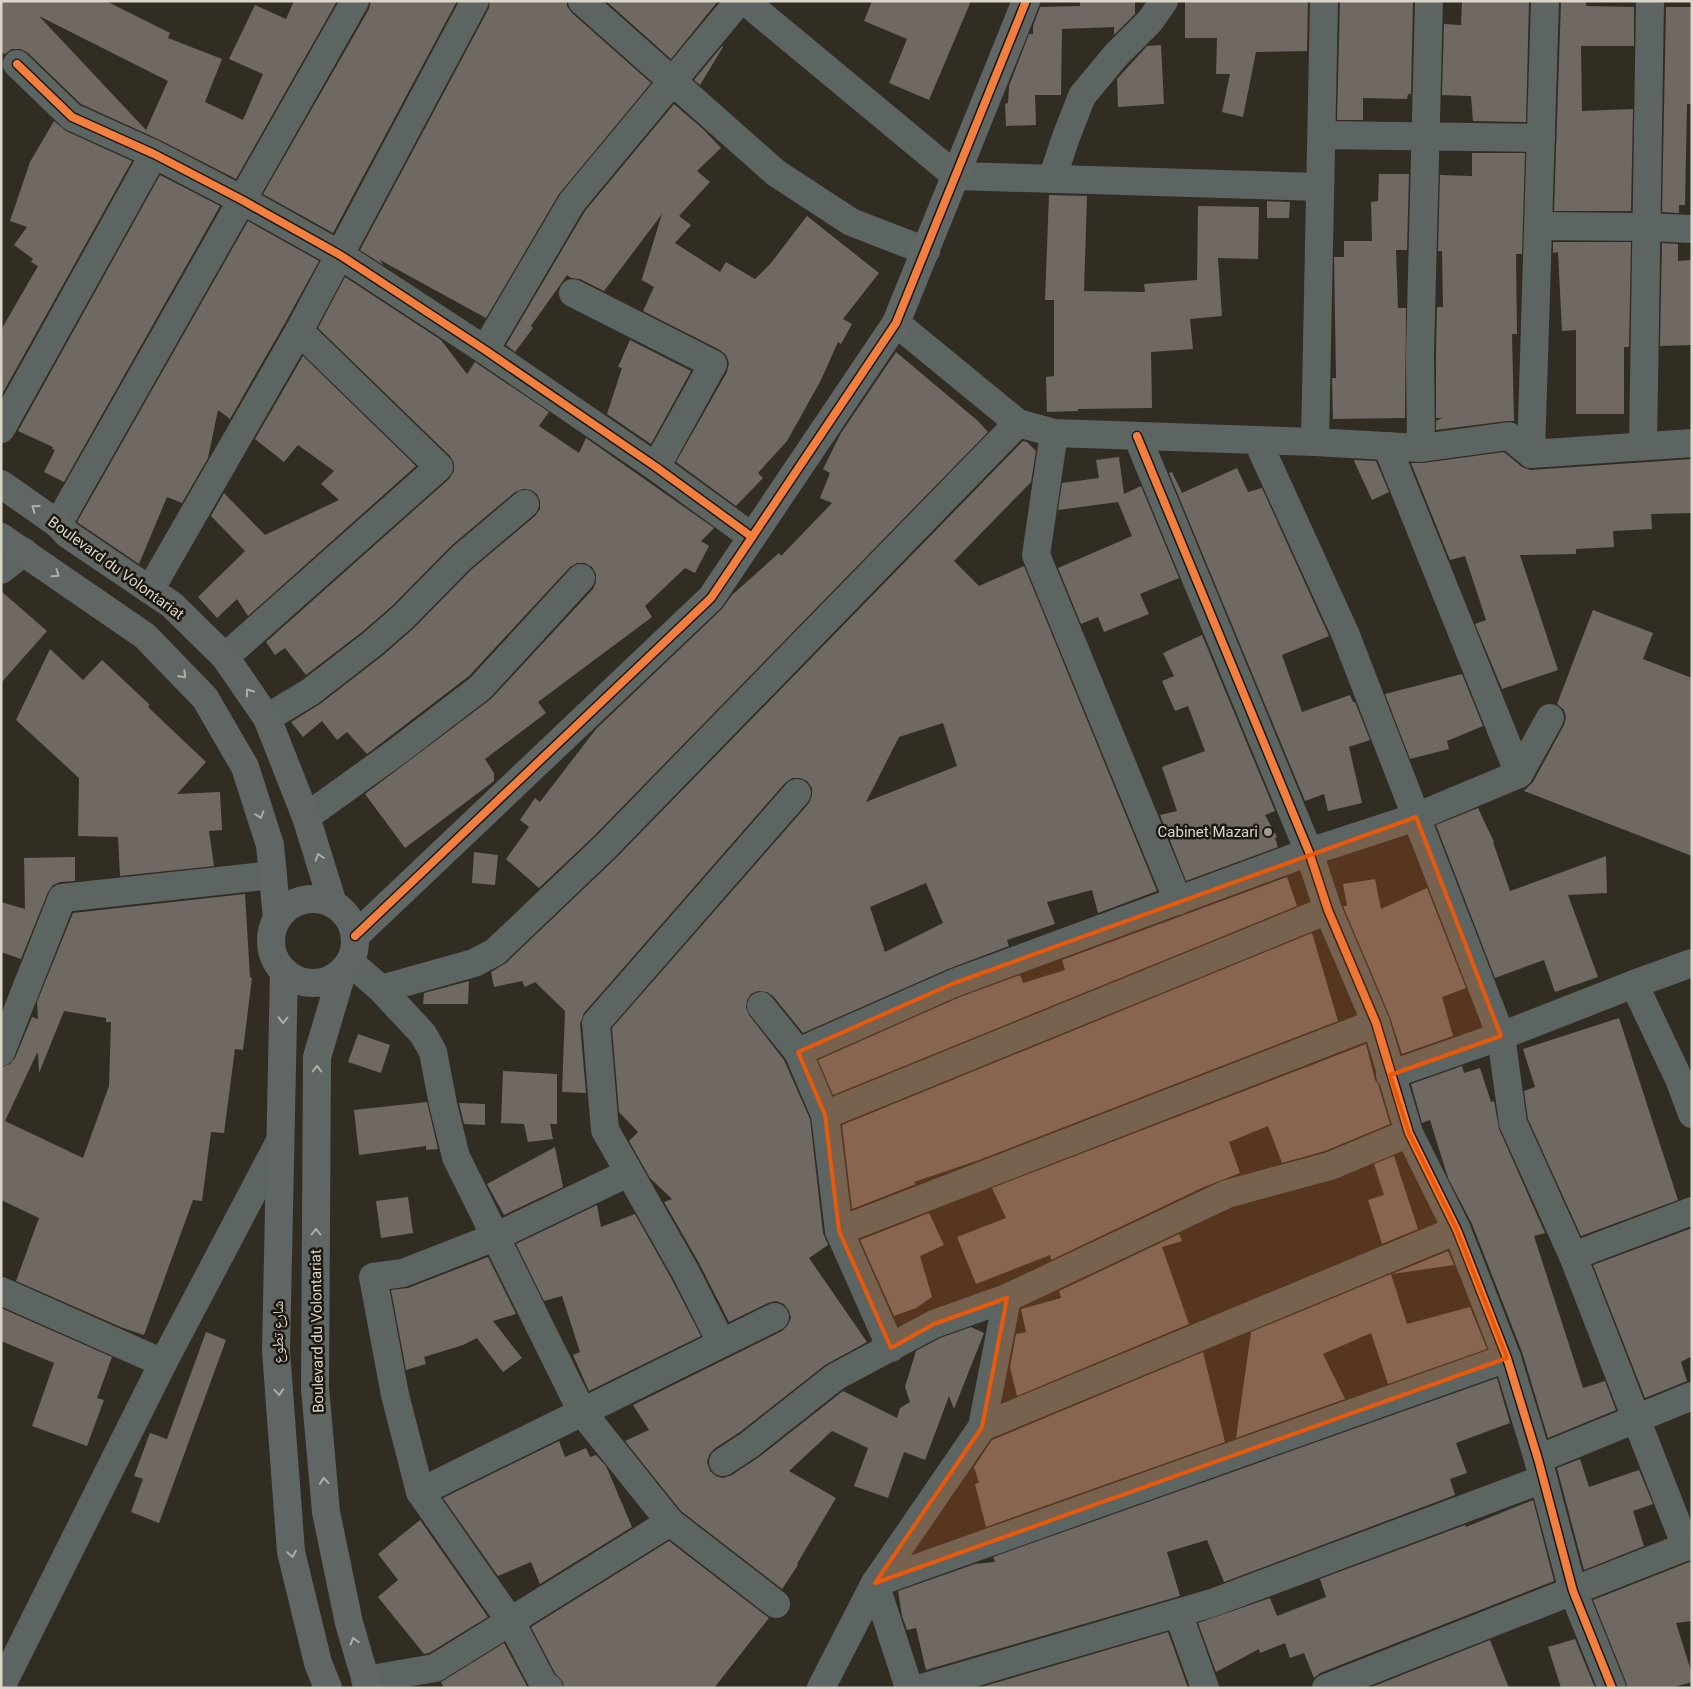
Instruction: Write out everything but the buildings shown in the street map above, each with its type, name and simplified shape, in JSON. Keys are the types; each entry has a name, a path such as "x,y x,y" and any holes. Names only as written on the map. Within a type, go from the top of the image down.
{"main road":[{"path":"355,936 711,598 896,323 1026,1"},
{"name":"Boulevard du Volontariat","path":"1,484 58,524 67,534 172,605 225,657 267,718 306,817 333,904"},
{"path":"1,536 145,636 206,698 245,767 270,845 277,919"},
{"path":"308,899 321,900 333,904 344,912 351,923 355,936 354,949 346,967 331,980 319,983 306,983 294,979 275,960 271,946 272,932 277,919 285,909 296,902 308,899"},
{"name":"Boulevard du Volontariat","path":"346,967 317,1057 315,1388 326,1512 349,1623 366,1684"},
{"name":"شارع تطوع","path":"284,971 276,1351 291,1552 318,1663 328,1688"}],"street":[{"path":"58,524 355,1"},
{"path":"150,590 299,331 475,1"},
{"path":"582,1 776,173 851,222 926,251"},
{"path":"485,350 572,202 739,1"},
{"path":"745,1 956,176 1320,187"},
{"path":"1052,178 1082,96 1116,55 1150,21 1164,1"},
{"path":"1316,442 1324,1"},
{"path":"1421,448 1420,352 1429,1"},
{"path":"1531,454 1545,1"},
{"path":"1643,446 1650,1"},
{"path":"17,64 72,117 154,154 242,200 340,255 485,350 656,467 752,537"},
{"path":"1322,135 1541,138"},
{"path":"1,429 154,154"},
{"path":"1538,226 1692,229"},
{"path":"573,292 713,364 656,467"},
{"path":"896,323 1018,423 1054,433 1316,442 1421,448 1509,436 1531,454 1692,443"},
{"path":"225,657 439,467 299,331"},
{"path":"381,989 474,963 495,952 605,847 1018,423"},
{"path":"1054,433 1036,555 1178,901"},
{"path":"1137,436 1309,852 1328,910 1376,1023 1390,1075 1409,1133 1457,1230 1507,1358 1541,1469 1573,1591 1612,1688"},
{"path":"1257,440 1345,633 1502,1036 1513,1123 1573,1256 1636,1419 1689,1545 1326,1688"},
{"path":"1387,446 1519,774"},
{"path":"267,718 310,692 372,644 403,617 461,558 525,504"},
{"path":"1,570 24,552"},
{"path":"306,817 395,753 480,688 581,578"},
{"path":"798,1052 954,983 1309,852 1416,817 1519,774 1550,718"},
{"path":"722,1342 685,1271 605,1130 596,1023 797,793"},
{"path":"1,1052 62,898 273,875"},
{"path":"825,1115 1328,910"},
{"path":"1390,1075 1502,1036 1692,963"},
{"path":"346,967 381,989 423,1034 433,1052 456,1157 582,1412 670,1522 776,1604"},
{"path":"1634,984 1686,1079 1692,1114"},
{"path":"761,1006 798,1052 825,1115 839,1231 891,1348"},
{"path":"839,1231 1376,1023"},
{"path":"723,1462 749,1445 835,1377 934,1324 1007,1298 1227,1194 1330,1166 1409,1133"},
{"path":"1,1687 163,1363 280,1141"},
{"path":"549,1688 544,1683 511,1622 420,1492 395,1395 373,1277 403,1273 495,1237 628,1173"},
{"path":"1573,1256 1692,1211"},
{"path":"982,1427 1457,1230"},
{"path":"1,1291 163,1363"},
{"path":"821,1688 875,1583 982,1427 1007,1298"},
{"path":"420,1492 775,1316"},
{"path":"875,1583 1507,1358"},
{"path":"922,1688 1212,1603 1541,1469 1636,1419 1692,1396"},
{"path":"366,1684 435,1668 670,1522"},
{"path":"875,1583 909,1688"},
{"path":"1178,1613 1206,1688"}],"highlighted area":[{"path":"1416,817 1501,1036 1390,1075 1409,1133 1457,1230 1507,1358 875,1583 982,1427 1007,1298 934,1324 891,1348 839,1231 825,1115 798,1052 954,983"}],"cycle path":[{"path":"355,936 711,598 896,323 1026,1"},
{"path":"17,64 72,117 154,154 242,200 340,255 485,350 656,467 752,537"},
{"path":"1137,436 1309,852 1328,910 1376,1023 1409,1133 1457,1230 1507,1358 1538,1459 1573,1591 1612,1688"}],"place":[{"name":"Cabinet Mazari","path":"1268,832"}]}
